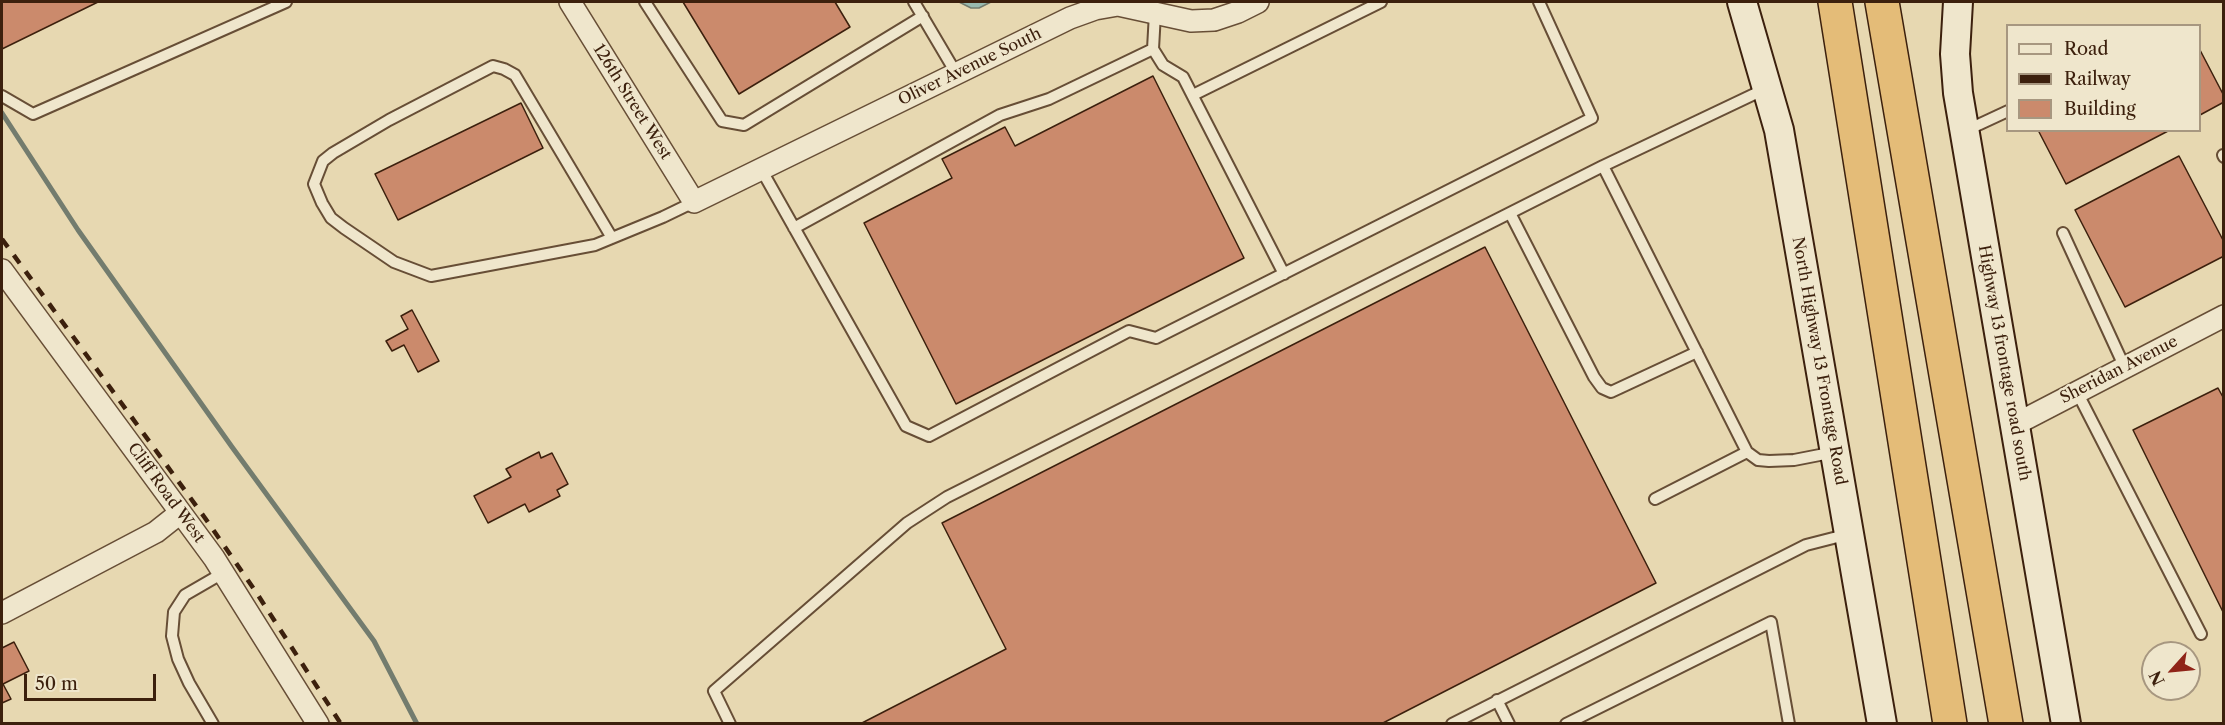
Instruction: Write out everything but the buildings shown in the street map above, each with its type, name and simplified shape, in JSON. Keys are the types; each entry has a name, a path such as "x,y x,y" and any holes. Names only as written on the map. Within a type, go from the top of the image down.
{"highway":[{"path":"1835,2 1950,723"},
{"path":"1882,2 2006,723"}],"street":[{"name":"126th Street West","path":"570,2 694,202"},
{"name":"Oliver Avenue South","path":"694,202 1070,18 1095,9 1118,5 1191,21 1214,20 1258,2"},
{"name":"North Highway 13 Frontage Road","path":"1742,2 1779,130 1882,723"},
{"name":"Highway 13 frontage road south","path":"1958,2 1955,54 1958,93 2066,723"},
{"name":"Cliff Road West","path":"2,270 223,573 318,723"},
{"name":"Sheridan Avenue","path":"2014,425 2223,316"},
{"path":"2,613 156,532 180,513"}],"lane":[{"path":"2,96 33,114 286,2"},
{"path":"645,2 722,121 744,125 923,16"},
{"path":"914,2 956,73"},
{"path":"1193,95 1381,2"},
{"path":"761,169 906,426 929,436 1129,331 1156,338 1592,118 1539,2"},
{"path":"1155,13 1153,49 1163,65 1183,77 1284,274"},
{"path":"794,228 1000,115 1049,99 1153,49"},
{"path":"612,238 515,75 493,66 389,120 333,153 323,161 315,184 331,218 394,262 431,276 584,247 612,238 694,202"},
{"path":"730,723 714,691 908,523 947,497 1603,166 1767,88"},
{"path":"1964,131 2006,111"},
{"path":"1603,166 1747,452 1758,460 1769,461 1794,460 1835,452"},
{"path":"1510,213 1602,388 1611,392 1697,352"},
{"path":"2063,233 2125,368"},
{"path":"2077,392 2201,633"},
{"path":"1655,499 1747,452"},
{"path":"1452,723 1806,545 1849,534"},
{"path":"213,723 189,683 178,658 172,636 174,612 185,595 223,573"},
{"path":"1566,723 1771,622 1789,723"},
{"path":"1497,700 1509,723"}],"water":[{"path":"959,2 991,2 979,8 971,8"}],"waterway":[{"path":"2,113 78,230 232,447 374,641 417,724"}],"railway":[{"path":"2,239 205,518 341,724"}]}
